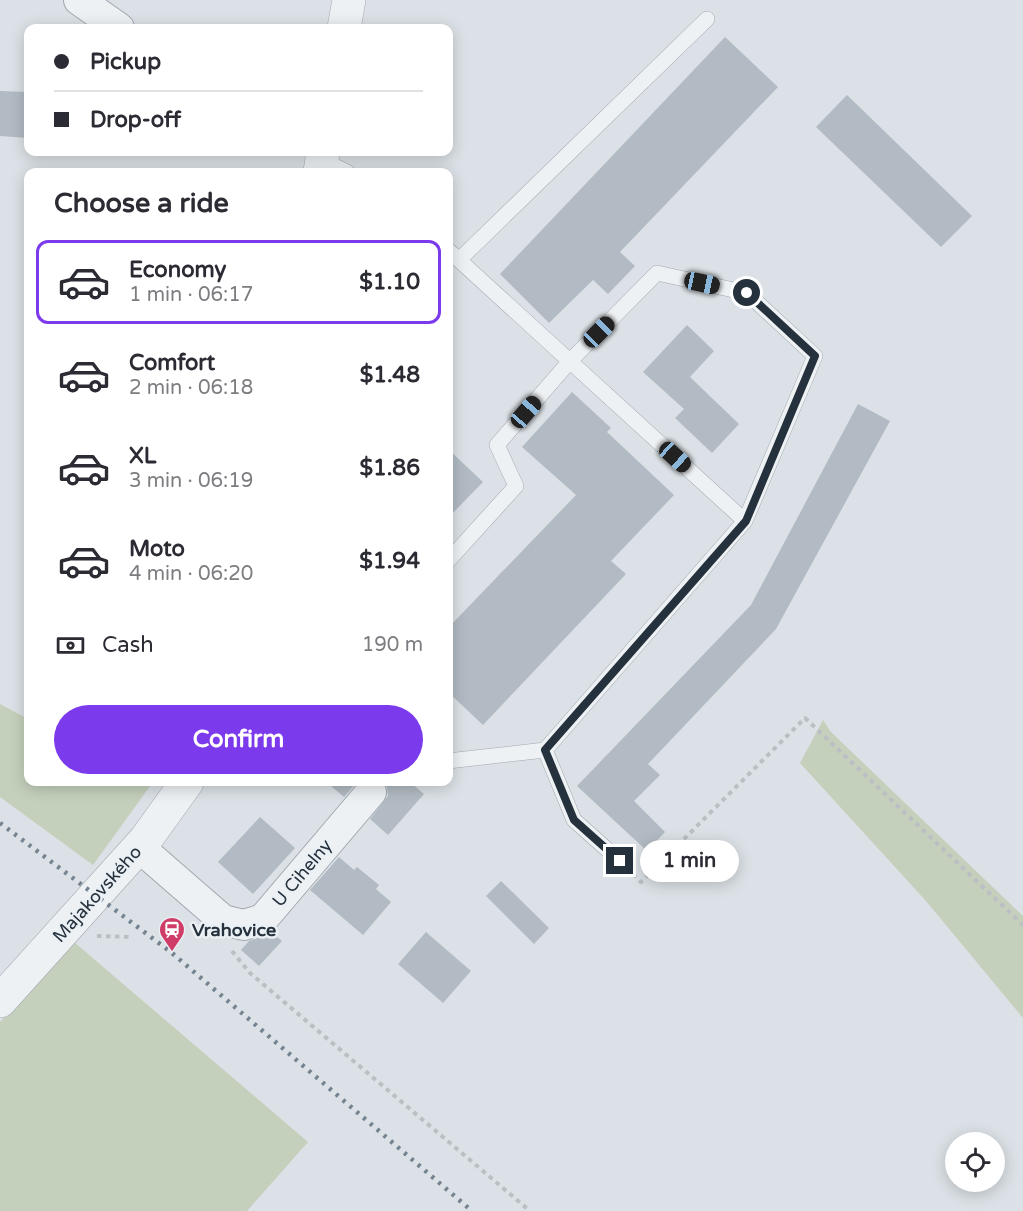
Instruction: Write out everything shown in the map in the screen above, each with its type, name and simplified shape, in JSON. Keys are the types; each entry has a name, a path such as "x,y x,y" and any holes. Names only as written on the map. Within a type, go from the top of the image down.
{"street":[{"path":"80,0 113,24"},
{"path":"345,24 349,0"},
{"name":"Majakovského","path":"0,1001 139,847 184,786"},
{"name":"U Cihelny","path":"223,920 244,925 263,919 371,792"},
{"path":"139,847 223,920"}],"lane":[{"path":"707,19 454,255 746,521"},
{"path":"453,555 516,486 497,445 570,361 657,273 747,293 815,356 746,521 545,750 453,760"},
{"path":"545,750 574,820 620,861"}],"path":[{"path":"620,861 641,882 805,718 1023,925"},
{"path":"223,920 223,938 250,972 530,1211"}],"green space":[{"path":"0,704 24,717 24,786 150,786 93,865 0,797"},
{"path":"823,720 831,732 1023,916 1023,1018 926,901 800,763"},
{"path":"74,942 308,1142 247,1211 0,1211 0,1022"}],"building":[{"path":"725,37 778,87 620,252 635,266 608,294 593,280 549,323 500,274"},
{"path":"0,91 24,92 24,138 0,136"},
{"path":"847,95 972,216 941,247 816,127"},
{"path":"687,325 714,351 690,377 739,424 712,453 675,418 684,409 643,372"},
{"path":"572,392 611,428 607,432 674,495 611,561 626,574 483,725 453,697 453,623 576,495 522,447"},
{"path":"858,404 890,421 776,629 648,764 660,775 634,801 665,832 647,851 577,786 751,605"},
{"path":"453,454 483,482 453,513"},
{"path":"331,786 354,786 344,797"},
{"path":"415,786 424,794 388,835 370,819 388,796 387,787"},
{"path":"260,817 295,848 253,894 218,862"},
{"path":"339,857 354,870 357,867 379,885 376,889 391,902 363,935 310,890"},
{"path":"501,881 549,928 534,944 486,896"},
{"path":"426,932 471,971 443,1003 398,964"},
{"path":"272,933 282,941 259,966 241,950 249,941"}],"railway":[{"path":"0,823 172,953 472,1211"}],"place":[{"name":"Vrahovice","path":"172,953"}],"route":[{"path":"620,861 574,820 545,750 746,521 815,356 747,293"}]}
